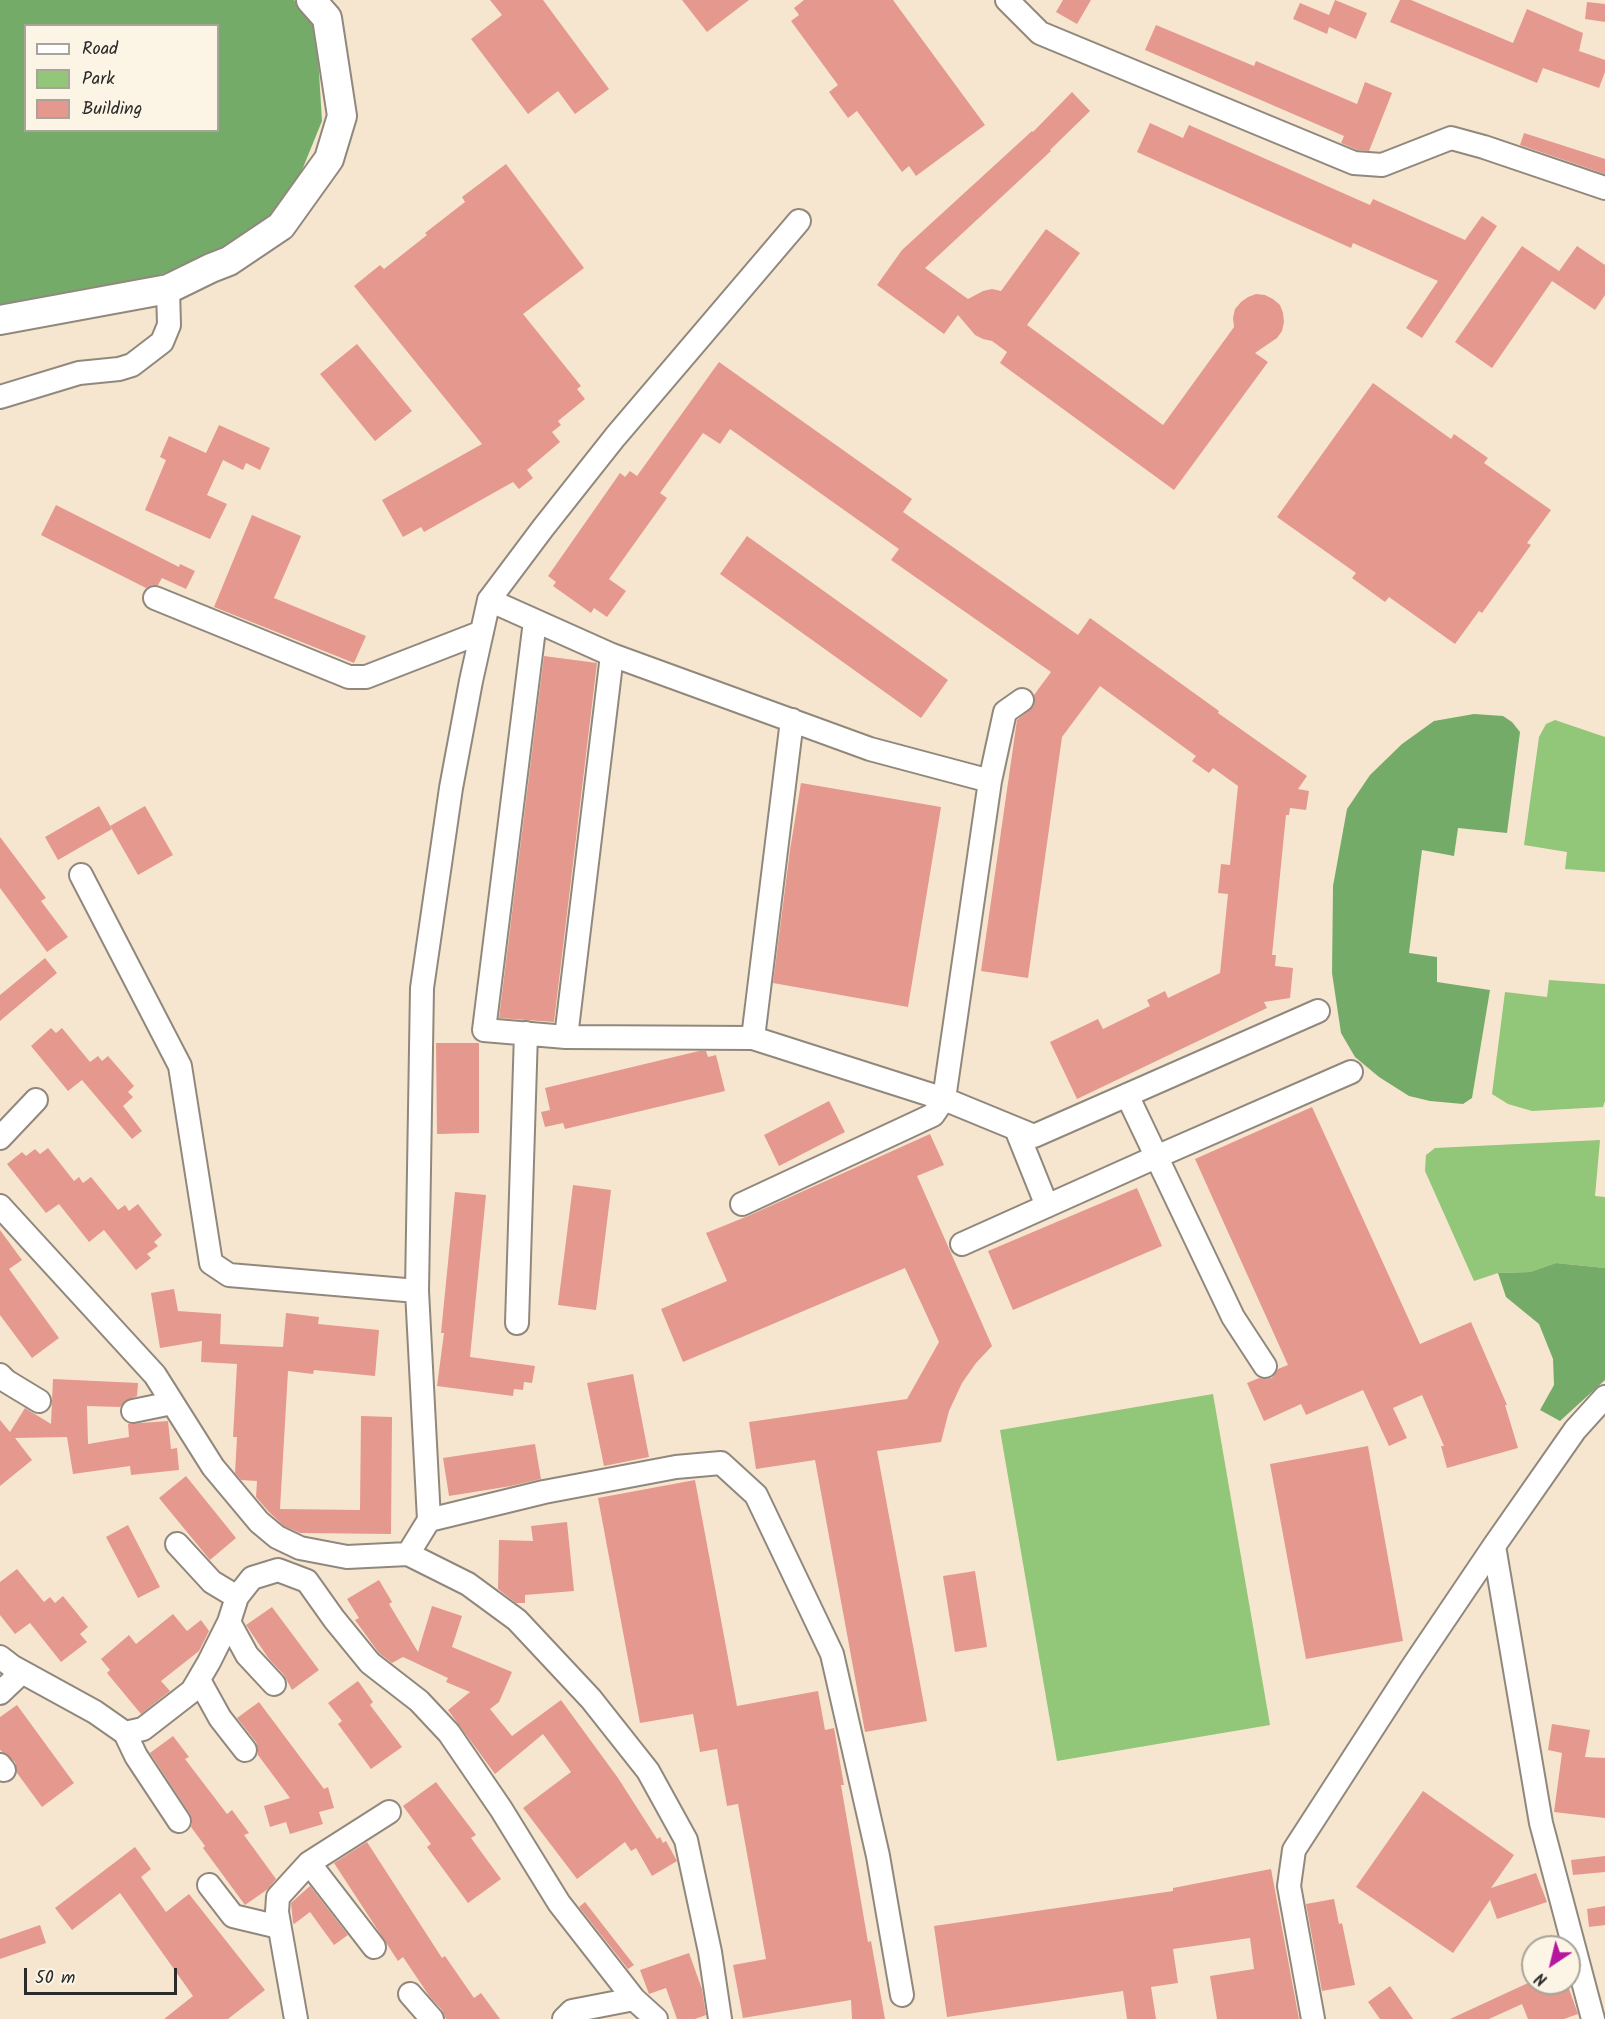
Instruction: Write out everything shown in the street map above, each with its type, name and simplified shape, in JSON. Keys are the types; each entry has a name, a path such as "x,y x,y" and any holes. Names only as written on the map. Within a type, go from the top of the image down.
{"street":[{"path":"0,320 168,289 229,261 281,226 328,159 342,116 327,18 311,0"},
{"path":"1007,0 1040,33 1354,163 1382,165 1451,138 1605,188"},
{"path":"408,1554 429,1520 417,1291 422,988 451,788 489,600 615,437 799,221"},
{"path":"0,397 79,373 119,369 132,365 162,342 169,325 168,289"},
{"path":"155,598 349,678 366,677 482,632"},
{"path":"489,600 612,655 870,749 990,781"},
{"path":"535,621 484,1030 566,1037 753,1038 944,1098 1034,1136 1318,1011"},
{"path":"566,1037 612,655"},
{"path":"742,1204 933,1115 944,1098 990,781 1005,712 1022,700"},
{"path":"753,1038 792,720"},
{"path":"81,875 180,1066 211,1263 229,1275 417,1291"},
{"path":"517,1323 526,1033"},
{"path":"962,1244 1156,1156 1352,1072"},
{"path":"1127,1095 1233,1317 1265,1366"},
{"path":"0,1138 36,1100"},
{"path":"1016,1129 1047,1206"},
{"path":"0,1206 155,1375 213,1467 259,1522 277,1537 300,1548 347,1557 408,1554 468,1584 517,1620 591,1699 648,1771 686,1840 710,1952 720,2019"},
{"path":"0,1375 39,1401"},
{"path":"1313,2019 1289,1886 1294,1851 1411,1669 1494,1546 1575,1430 1605,1397"},
{"path":"133,1411 172,1403"},
{"path":"429,1520 555,1490 676,1467 721,1463 756,1495 832,1654 878,1856 902,1995"},
{"path":"177,1544 212,1582 237,1597"},
{"path":"1494,1546 1541,1823 1593,2019"},
{"path":"125,1733 143,1729 192,1691 229,1623 237,1597 252,1578 278,1570 307,1581 370,1664 419,1701 449,1733 501,1809 559,1903 634,1999 656,2019"},
{"path":"229,1623 247,1655 274,1684"},
{"path":"0,1657 22,1672 95,1712 125,1733 136,1756 179,1821"},
{"path":"0,1693 22,1672"},
{"path":"199,1680 220,1718 245,1750"},
{"path":"296,2019 279,1927 278,1897 309,1863 389,1812"},
{"path":"309,1863 374,1947"},
{"path":"210,1885 233,1916 279,1927"},
{"path":"410,1994 432,2019"},
{"path":"564,2019 572,2011 634,1999"}],"green space":[{"path":"0,0 294,0 316,24 322,121 298,180 281,206 222,252 151,278 0,308"},
{"path":"1474,714 1503,716 1520,732 1507,833 1458,828 1454,856 1422,850 1409,953 1437,957 1437,982 1490,990 1472,1098 1463,1104 1430,1101 1409,1096 1379,1077 1355,1057 1341,1033 1332,973 1333,886 1347,809 1370,775 1402,744 1434,721"},
{"path":"1555,720 1605,737 1605,872 1565,869 1567,852 1524,845 1539,737 1546,724"},
{"path":"1549,980 1605,984 1605,1101 1603,1107 1532,1111 1508,1104 1492,1094 1505,992 1547,997"},
{"path":"1600,1140 1595,1196 1605,1197 1605,1268 1556,1263 1530,1272 1498,1273 1474,1281 1425,1171 1426,1155 1435,1148"},
{"path":"1556,1263 1605,1268 1605,1380 1560,1421 1540,1410 1554,1385 1553,1359 1539,1324 1506,1297 1498,1273 1530,1272"},
{"path":"1213,1394 1270,1725 1057,1761 1000,1430"}],"building":[{"path":"490,0 543,0 609,89 575,114 558,91 528,114 471,39 502,15"},
{"path":"682,0 749,0 707,32"},
{"path":"804,0 893,0 985,125 916,176 909,166 902,172 857,111 848,118 829,92 838,85 791,21 799,15 794,8"},
{"path":"1063,0 1091,0 1077,24 1056,12"},
{"path":"1335,0 1367,13 1356,39 1329,27 1327,34 1293,19 1300,3 1329,15"},
{"path":"1400,0 1411,0 1513,43 1527,9 1583,33 1579,51 1605,60 1605,72 1599,88 1543,68 1537,83 1390,22"},
{"path":"1587,2 1605,4 1605,22 1585,19"},
{"path":"1156,25 1254,66 1256,61 1357,104 1365,82 1392,93 1369,151 1357,150 1341,143 1344,136 1145,50"},
{"path":"1072,92 1090,111 1051,151 925,268 968,299 983,291 992,289 1001,291 1046,229 1080,253 1027,325 1163,425 1234,327 1235,309 1241,302 1256,294 1265,295 1280,305 1284,322 1282,331 1277,338 1255,353 1268,362 1174,490 1000,363 1007,352 992,341 975,335 958,315 944,334 877,285 902,250 1033,132"},
{"path":"1150,123 1183,138 1189,125 1370,205 1373,199 1465,240 1482,216 1497,226 1422,338 1406,328 1438,281 1353,243 1351,248 1137,152"},
{"path":"1524,133 1605,159 1605,174 1520,145"},
{"path":"506,164 584,268 523,314 581,386 577,389 585,399 558,421 561,425 552,432 560,442 527,470 533,478 519,489 513,482 424,532 421,527 403,537 382,500 482,444 354,286 380,265 384,269 427,235 425,233 465,202 462,197"},
{"path":"1522,246 1559,271 1492,368 1455,342"},
{"path":"1577,246 1605,265 1605,295 1595,310 1552,281"},
{"path":"357,344 412,411 375,441 320,374"},
{"path":"719,362 912,499 903,512 1078,635 1090,618 1307,776 1298,789 1309,791 1306,810 1290,808 1289,815 1286,815 1272,955 1276,955 1275,966 1293,968 1290,998 1264,1002 1267,1008 1077,1099 1050,1042 1098,1019 1103,1029 1150,1006 1147,1000 1165,991 1168,998 1220,973 1228,894 1218,893 1221,864 1230,865 1238,786 1213,768 1209,773 1192,761 1196,756 1100,686 1062,737 1028,978 981,971 1017,720 1034,706 1034,695 1051,672 891,560 899,549 730,429 720,444 703,433 660,493 667,498 609,579 626,591 607,617 594,608 591,613 553,586 556,582 548,576 620,473 625,477 630,471 637,476"},
{"path":"1373,383 1451,439 1454,434 1488,458 1484,463 1551,510 1527,543 1531,545 1482,613 1479,611 1455,644 1389,597 1385,602 1352,578 1356,573 1277,517"},
{"path":"219,425 270,448 260,470 246,463 243,470 223,460 207,495 227,504 210,539 145,510 166,460 160,457 169,436 206,453"},
{"path":"56,505 179,567 180,564 195,571 186,589 162,578 158,585 146,588 41,535"},
{"path":"252,515 301,536 274,598 366,636 354,663 214,607"},
{"path":"747,536 948,680 921,718 720,574"},
{"path":"544,656 597,663 554,1022 499,1018"},
{"path":"801,783 941,807 908,1007 773,983"},
{"path":"99,806 112,829 58,860 45,837"},
{"path":"145,806 173,855 138,875 110,826"},
{"path":"0,837 46,898 41,901 68,937 47,952 0,888"},
{"path":"45,958 57,973 0,1021 0,995"},
{"path":"51,1028 56,1033 62,1028 90,1062 98,1056 102,1061 108,1056 134,1086 128,1092 133,1097 123,1106 142,1131 132,1139 82,1080 68,1091 31,1046"},
{"path":"436,1043 479,1043 479,1133 437,1134"},
{"path":"706,1051 708,1057 716,1055 725,1091 565,1129 563,1123 545,1127 541,1112 550,1110 545,1088"},
{"path":"829,1101 845,1132 779,1166 764,1135"},
{"path":"1312,1107 1420,1344 1471,1322 1507,1405 1505,1405 1518,1448 1447,1468 1441,1446 1444,1446 1422,1395 1393,1408 1407,1438 1389,1446 1363,1390 1306,1415 1301,1404 1264,1421 1247,1383 1259,1378 1272,1378 1278,1369 1288,1365 1195,1159"},
{"path":"930,1134 944,1165 917,1176 992,1346 962,1383 949,1411 941,1442 877,1451 927,1721 865,1732 815,1460 756,1469 749,1422 907,1399 939,1342 905,1268 683,1362 661,1309 727,1281 706,1233"},
{"path":"48,1148 74,1181 79,1177 83,1183 91,1177 118,1210 125,1205 129,1211 138,1204 162,1235 154,1242 158,1246 147,1254 151,1258 136,1270 104,1230 89,1242 59,1204 46,1213 7,1164 22,1152 26,1156 35,1149 40,1154"},
{"path":"573,1185 611,1190 596,1310 558,1305"},
{"path":"1137,1188 1162,1246 1013,1310 988,1251"},
{"path":"455,1192 486,1195 470,1357 535,1366 532,1383 524,1382 523,1390 514,1389 513,1396 437,1386 444,1333 441,1333"},
{"path":"0,1230 22,1260 9,1269 59,1338 32,1358 0,1315"},
{"path":"174,1289 178,1311 221,1314 220,1344 283,1347 286,1313 319,1317 318,1324 379,1330 375,1376 314,1370 313,1374 288,1371 280,1509 360,1510 361,1416 392,1417 391,1534 300,1533 284,1526 269,1512 256,1497 257,1481 241,1480 235,1473 237,1437 233,1437 237,1364 201,1362 202,1341 160,1348 151,1293"},
{"path":"633,1374 649,1457 604,1466 587,1383"},
{"path":"53,1379 138,1383 137,1396 125,1401 120,1407 87,1406 88,1444 129,1437 128,1424 168,1421 171,1449 177,1448 179,1470 131,1475 130,1466 73,1474 67,1437 15,1438 32,1460 0,1486 0,1420 10,1432 25,1408 51,1424"},
{"path":"535,1444 541,1479 449,1496 443,1458"},
{"path":"1368,1446 1403,1641 1306,1659 1270,1464"},
{"path":"186,1476 236,1538 210,1560 159,1498"},
{"path":"695,1480 737,1706 818,1691 825,1730 834,1728 844,1785 841,1785 868,1942 871,1941 885,2019 852,2019 851,2000 743,2018 733,1965 766,1959 738,1804 727,1806 717,1749 700,1752 693,1714 640,1723 598,1498"},
{"path":"567,1522 574,1591 525,1595 525,1603 516,1603 498,1589 499,1540 533,1541 531,1526"},
{"path":"128,1525 160,1587 138,1598 106,1537"},
{"path":"17,1569 44,1602 50,1597 55,1603 63,1596 88,1627 80,1634 87,1642 61,1662 30,1623 15,1634 0,1615 0,1582"},
{"path":"975,1571 987,1647 955,1652 943,1576"},
{"path":"379,1580 392,1602 389,1604 418,1652 432,1606 462,1616 452,1647 512,1672 499,1702 490,1709 512,1736 561,1700 618,1778 657,1839 660,1837 663,1843 666,1841 677,1861 652,1876 636,1848 631,1851 625,1842 577,1879 523,1808 571,1772 543,1734 495,1774 448,1710 470,1692 446,1682 448,1678 403,1657 392,1663 379,1653 355,1620 359,1618 347,1599"},
{"path":"272,1607 319,1670 292,1690 284,1675 269,1659 246,1625"},
{"path":"173,1614 187,1631 201,1620 209,1631 199,1651 161,1681 170,1691 141,1714 107,1673 110,1670 101,1659 129,1635 136,1644"},
{"path":"358,1681 373,1702 370,1705 402,1747 371,1769 338,1724 342,1721 328,1703"},
{"path":"259,1702 324,1789 328,1787 334,1808 319,1812 323,1824 290,1834 286,1822 270,1827 264,1806 290,1798 258,1755 256,1742 237,1718"},
{"path":"17,1705 74,1783 42,1807 17,1773 15,1762 0,1750 0,1717"},
{"path":"1552,1724 1590,1730 1585,1757 1605,1758 1605,1818 1554,1812 1562,1753 1548,1750"},
{"path":"173,1736 189,1757 185,1759 227,1814 232,1810 249,1833 244,1835 276,1879 268,1889 245,1905 203,1848 205,1846 191,1827 190,1814 150,1753"},
{"path":"436,1782 476,1835 471,1838 501,1879 468,1903 427,1847 431,1844 403,1806"},
{"path":"1423,1791 1514,1855 1491,1888 1536,1873 1547,1902 1497,1919 1490,1900 1453,1953 1356,1887"},
{"path":"367,1842 442,1958 445,1956 474,1998 481,1993 500,2019 446,2019 442,2010 430,1997 403,1957 398,1961 334,1863"},
{"path":"135,1847 151,1869 141,1877 166,1912 189,1894 265,1990 228,2019 164,2019 193,1996 120,1893 72,1930 55,1908"},
{"path":"1605,1856 1605,1872 1573,1875 1571,1860"},
{"path":"1271,1869 1299,2019 1217,2019 1210,1976 1254,1969 1250,1938 1173,1949 1178,1983 1151,1987 1156,2019 1127,2019 1123,1991 947,2017 934,1926 1173,1891 1173,1888"},
{"path":"310,1886 348,1935 334,1945 310,1912 293,1923 291,1903"},
{"path":"1334,1899 1339,1924 1342,1923 1355,1985 1322,1991 1306,1904"},
{"path":"585,1902 634,1965 628,1969 579,1907"},
{"path":"1605,1906 1605,1925 1589,1927 1587,1909"},
{"path":"40,1925 46,1943 0,1959 0,1939"},
{"path":"689,1953 702,1989 706,2015 695,2019 677,2019 666,1988 649,1994 640,1970"},
{"path":"1390,1986 1413,2019 1380,2019 1368,2002"},
{"path":"1521,1986 1521,1995 1571,1995 1578,2014 1564,2019 1528,2019 1522,2004 1489,2019 1450,2019"}]}
